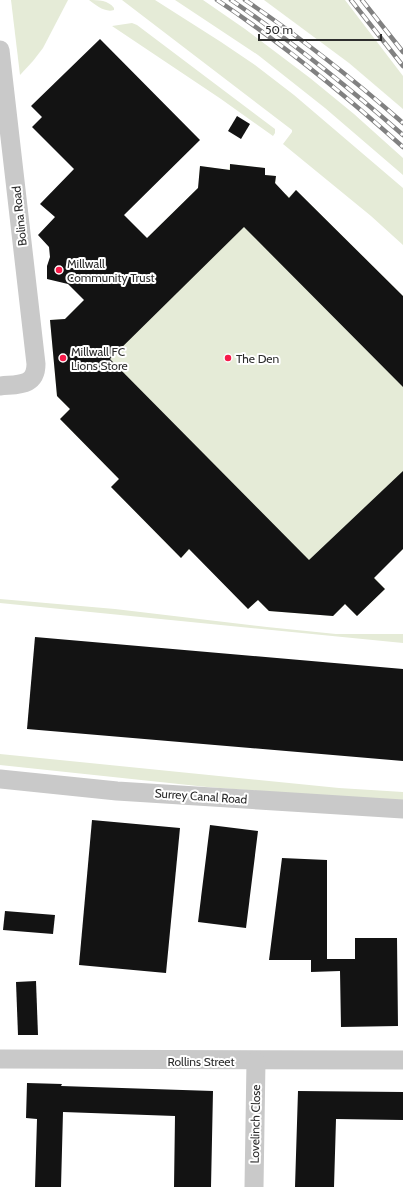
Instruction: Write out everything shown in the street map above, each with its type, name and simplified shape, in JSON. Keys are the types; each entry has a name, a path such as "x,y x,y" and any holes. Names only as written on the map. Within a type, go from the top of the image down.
{"street":[{"name":"Bolina Road","path":"0,50 36,364 34,376 29,381 19,384 0,386"},
{"name":"Surrey Canal Road","path":"0,779 117,791 403,809"},
{"name":"Rollins Street","path":"0,1059 256,1061 403,1060"},
{"name":"Lovelinch Close","path":"254,1187 256,1061"}],"green space":[{"path":"11,0 68,0 43,48 20,75"},
{"path":"89,0 100,0 109,3 112,5 114,10 111,11 104,9"},
{"path":"122,0 155,0 221,42 255,65 294,95 403,188 403,245 371,216 283,144 292,130"},
{"path":"175,0 203,0 245,29 310,78 354,114 403,158 403,175 325,108 258,55"},
{"path":"264,0 345,0 403,76 403,109 349,63"},
{"path":"132,23 137,25 275,129 273,136 221,99 112,26"},
{"name":"The Den","path":"230,164 265,168 265,175 276,176 275,189 283,197 286,194 289,197 296,190 403,296 403,549 374,577 385,589 357,616 345,604 333,616 269,611 258,600 248,609 190,549 181,558 111,487 119,479 60,419 70,409 57,396 50,320 65,319 202,184 199,180 200,166 229,170"},
{"path":"0,599 115,609 336,634 403,634 403,643 0,603"},
{"path":"0,754 339,788 403,792 403,802 207,787 0,765"}],"building":[{"path":"100,39 200,140 124,215 147,238 198,188 200,166 230,170 230,164 265,168 265,175 276,176 275,183 289,198 296,190 403,296 403,387 244,227 110,359 309,560 403,471 403,549 374,578 385,589 357,616 345,604 333,616 269,611 258,600 248,609 189,549 181,558 111,487 119,479 60,419 70,409 57,396 50,320 65,319 84,300 68,284 47,279 47,266 50,257 49,247 38,235 55,217 40,204 74,169 32,127 42,117 31,106"},
{"path":"237,116 250,124 241,139 228,131"},
{"path":"35,637 403,669 403,761 27,729"},
{"path":"92,820 180,828 166,973 79,965"},
{"path":"210,825 258,831 246,928 198,922"},
{"path":"282,858 327,860 327,959 355,959 355,938 397,938 398,1026 341,1027 340,971 311,972 311,960 269,960"},
{"path":"5,911 55,915 53,934 3,930"},
{"path":"36,981 38,1035 18,1035 16,982"},
{"path":"27,1083 62,1084 61,1086 213,1091 211,1187 174,1187 175,1116 63,1112 61,1187 35,1187 37,1119 26,1118"},
{"path":"298,1091 403,1092 403,1120 336,1119 334,1187 295,1187"}],"railway":[{"path":"217,0 266,34 313,70 403,147"},
{"path":"231,0 319,65 403,135"},
{"path":"245,0 326,59 403,123"},
{"path":"351,0 403,66"},
{"path":"362,0 403,52"}],"place":[{"name":"Millwall Community Trust","path":"59,270"},
{"name":"Millwall FC Lions Store","path":"63,358"},
{"name":"The Den","path":"228,358"}]}
